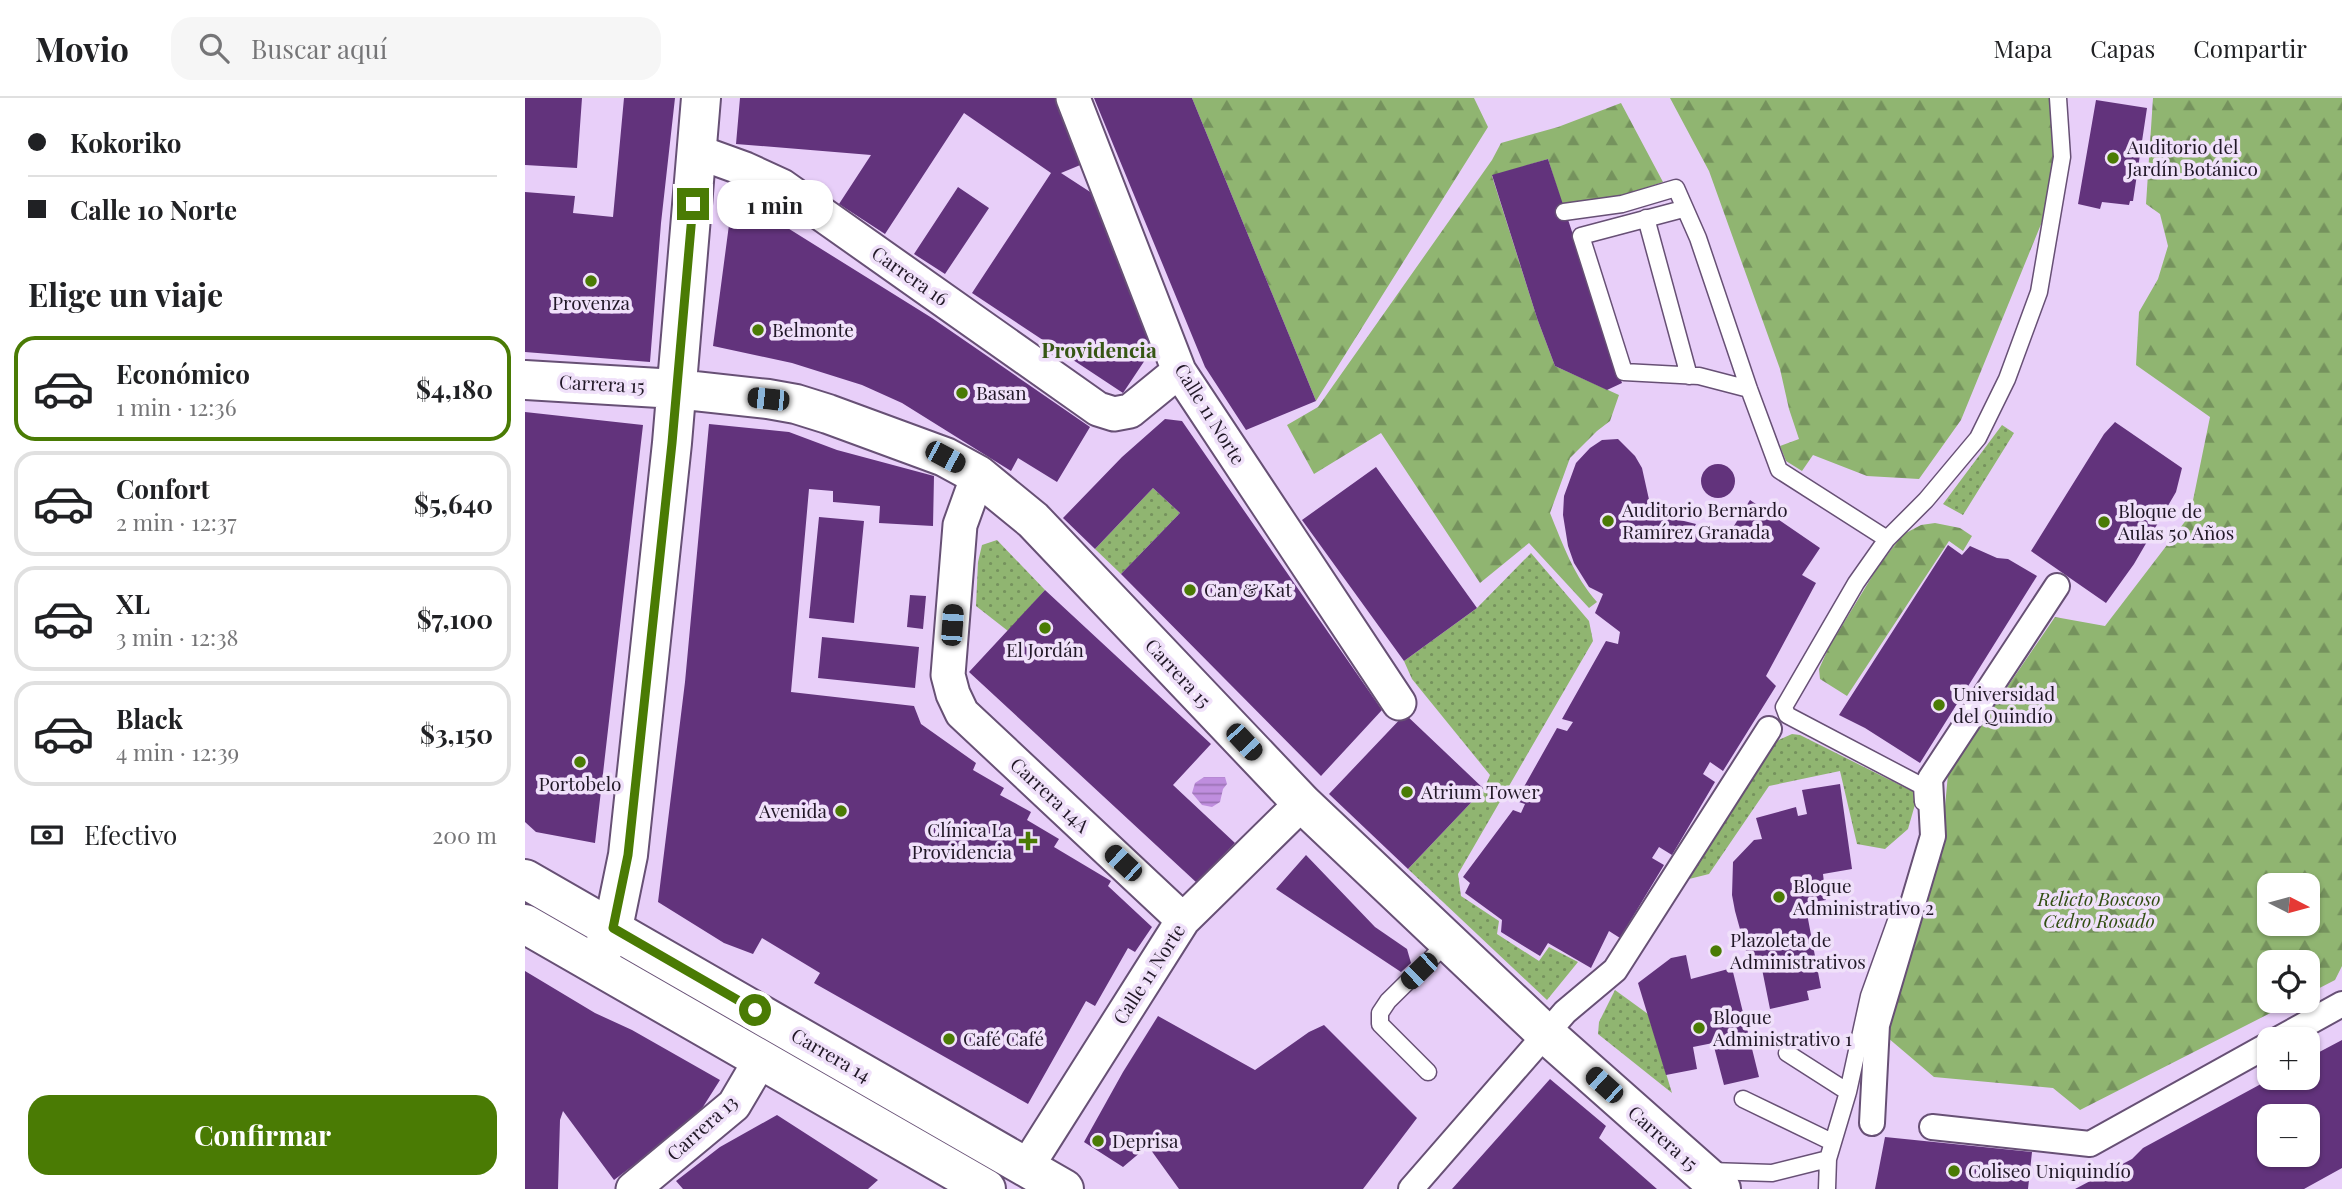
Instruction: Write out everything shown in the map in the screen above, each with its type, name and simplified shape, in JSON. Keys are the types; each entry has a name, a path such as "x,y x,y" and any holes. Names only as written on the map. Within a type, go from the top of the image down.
{"street":[{"path":"596,964 613,928 628,855 676,389 701,98"},
{"name":"Calle 11 Norte","path":"1073,98 1179,371 1399,703"},
{"name":"Carrera 16","path":"698,152 782,186 1098,409 1114,414 1130,411 1179,371"},
{"name":"Carrera 15","path":"525,380 676,389 768,399 807,407 945,457 978,475 1033,520 1301,803 1449,941 1538,1044 1711,1180"},
{"name":"Carrera 14A","path":"978,475 960,525 948,675 953,694 962,713 1183,920"},
{"path":"1872,1123 1877,1025 1933,836 1930,779 2057,586"},
{"path":"1411,1189 1565,1012 1615,970 1769,729"},
{"name":"Calle 11 Norte","path":"1026,1168 1183,920 1301,803"},
{"name":"Carrera 14","path":"525,878 1064,1189"},
{"name":"Carrera 14","path":"525,924 986,1189"},
{"path":"2300,1027 2342,1004"},
{"path":"1932,1128 2090,1144 2257,1051"},
{"name":"Carrera 13","path":"633,1189 734,1105 761,1059"}],"lane":[{"path":"1827,1189 1828,1159 1848,1092 1869,996 1916,859 1924,818 1922,786 1787,715 1784,708 1856,583 1887,539 1926,500 1978,438 2007,379 2039,292 2062,157 2058,98"},
{"path":"1564,212 1622,204 1676,188 1698,238 1779,470 1887,539"},
{"path":"1683,209 1581,236 1624,372 1699,376 1749,389"},
{"path":"1646,218 1689,376"},
{"path":"1428,1072 1380,1024 1380,1013 1388,1001 1449,941"},
{"path":"1787,1053 1848,1092"},
{"path":"1743,1099 1832,1142"},
{"path":"1711,1180 1772,1173 1828,1159"}],"green space":[{"path":"1192,98 1474,98 1488,127 1316,401"},
{"path":"1670,98 2054,98 2058,156 2046,212 1961,420 1919,479 1867,476 1813,455 1802,471 1786,461 1780,446 1799,439 1780,369 1709,171"},
{"name":"Relicto Boscoso Cedro Rosado","path":"2153,98 2342,98 2342,966 2335,980 2320,988 2320,950 2257,950 2257,1013 2270,1013 2080,1110 2053,1088 1934,1077 1881,1032 1942,839 1948,774 2055,617 2105,626 2190,515 2210,417 2136,365 2139,312 2158,279 2168,246 2160,214 2146,204"},
{"path":"1621,103 1663,182 1622,196 1562,204 1548,159 1492,176 1555,366 1619,395 1610,421 1570,458 1550,513 1575,571 1597,602 1589,608 1529,543 1480,583 1381,433 1314,474 1287,425 1318,407 1492,160 1501,143 1558,127"},
{"path":"2002,425 2014,433 1963,515 1943,504"},
{"path":"1153,488 1180,513 1121,574 1095,549"},
{"path":"1935,523 1960,528 1972,536 1963,551 1949,541 1847,696 1820,679 1819,669 1829,647 1876,570 1902,535 1921,525"},
{"path":"997,540 1045,590 1008,631 976,606 978,562 982,545"},
{"path":"1531,553 1589,621 1593,641 1458,874 1461,896 1499,921 1497,934 1539,961 1549,947 1578,962 1547,1000 1408,869 1484,789 1490,775 1412,679 1404,661 1477,608"},
{"path":"1792,734 1800,735 1918,794 1908,829 1885,849 1857,844 1840,771 1769,786 1709,874 1677,882 1770,744"},
{"path":"1615,990 1648,1014 1672,1093 1598,1034 1599,1022"}],"shaded area":[{"path":"1204,777 1225,777 1227,784 1220,802 1212,807 1202,805 1192,793 1195,783"}],"building":[{"path":"525,98 582,98 577,168 525,165"},
{"path":"624,98 675,98 661,223 650,362 525,352 525,192 575,196 573,213 613,217"},
{"path":"740,98 1065,98 1090,161 1061,173 1101,199 1157,342 1123,393 972,293 1051,173 964,113 885,234 839,204 871,155 736,144"},
{"path":"1094,98 1192,98 1316,401 1246,430 1205,367"},
{"name":"Auditorio del Jardín Botánico","path":"2096,100 2147,108 2133,201 2130,201 2129,205 2102,202 2100,209 2078,204"},
{"path":"1548,159 1622,383 1607,390 1555,366 1492,175"},
{"path":"958,187 989,208 945,274 914,254"},
{"path":"741,199 932,318 1090,427 1057,482 1018,458 1011,471 902,403 862,385 792,363 713,346 732,202"},
{"path":"525,412 643,425 595,843 536,832 525,822"},
{"path":"1165,419 1182,421 1382,710 1321,776 1121,574 1180,513 1153,488 1095,549 1063,518 1122,457"},
{"name":"Bloque de Aulas 50 Años","path":"2115,422 2182,468 2176,492 2134,564 2106,603 2031,551 2104,434"},
{"path":"709,424 789,432 837,450 934,476 933,526 879,523 880,506 833,502 833,491 809,489 791,692 914,706 921,724 976,763 973,770 1004,788 1000,795 1031,812 1027,820 1059,839 1054,847 1111,881 1108,886 1152,927 1135,952 1128,948 1095,1006 1086,1001 1028,1104 814,983 820,973 762,938 753,954 724,943 658,902 685,682"},
{"path":"1618,439 1635,456 1642,468 1652,513 1696,524 1691,533 1724,542 1750,500 1820,548 1802,575 1816,583 1766,676 1776,686 1723,771 1710,762 1703,774 1715,782 1672,855 1659,847 1652,858 1664,865 1620,938 1609,931 1591,968 1548,943 1540,956 1501,932 1502,920 1465,893 1470,883 1463,877 1513,810 1521,813 1525,804 1516,801 1557,728 1567,731 1573,722 1562,719 1606,641 1618,644 1620,632 1595,613 1603,594 1589,587 1574,563 1563,515 1564,496 1576,463 1602,440"},
{"path":"1718,464 1730,469 1735,481 1730,493 1718,498 1706,493 1701,481 1706,469"},
{"path":"1376,467 1477,608 1404,661 1302,520"},
{"path":"819,517 864,521 854,623 809,618"},
{"path":"1948,545 1962,555 1970,546 1997,558 2008,559 2037,576 1920,763 1839,715"},
{"path":"1045,590 1211,744 1173,785 1235,843 1197,883 969,672"},
{"path":"910,595 926,596 923,629 907,627"},
{"path":"822,637 919,647 915,688 818,678"},
{"name":"Atrium Tower","path":"1405,714 1484,789 1408,869 1329,794"},
{"name":"Bloque Administrativo 2","path":"1840,784 1852,869 1823,874 1826,900 1805,903 1821,988 1807,991 1809,1000 1770,1009 1760,959 1749,962 1735,911 1732,895 1733,862 1754,840 1762,839 1756,818 1796,807 1798,816 1807,814 1802,790"},
{"path":"1306,855 1375,927 1407,949 1411,963 1401,972 1276,889"},
{"name":"Bloque Administrativo 1","path":"1686,955 1691,979 1732,968 1759,1077 1724,1085 1713,1043 1693,1047 1697,1069 1666,1075 1638,983 1671,958"},
{"path":"525,971 595,1013 632,1030 720,1080 696,1118 614,1180 563,1111 560,1120 558,1189 525,1189"},
{"path":"1158,1016 1255,1070 1309,1032 1324,1025 1417,1118 1363,1189 1179,1189 1148,1146 1123,1167 1084,1142"},
{"path":"2342,1040 2342,1168 2304,1189 2075,1189 2132,1159 2143,1148 2257,1086 2257,1090 2320,1090 2320,1052"},
{"path":"1550,1079 1606,1126 1599,1138 1657,1189 1452,1189"},
{"path":"777,1115 878,1180 868,1189 683,1189 676,1181 720,1147"},
{"name":"Coliseo Uniquindío","path":"1885,1137 2032,1152 2028,1189 1875,1189"}],"place":[{"name":"Auditorio del Jardín Botánico","path":"2113,158"},
{"name":"Provenza","path":"591,281"},
{"name":"Belmonte","path":"758,330"},
{"name":"Basan","path":"962,393"},
{"name":"Auditorio Bernardo Ramírez Granada","path":"1608,521"},
{"name":"Bloque de Aulas 50 Años","path":"2104,522"},
{"name":"Can & Kat","path":"1190,590"},
{"name":"El Jordán","path":"1045,628"},
{"name":"Universidad del Quindío","path":"1939,705"},
{"name":"Portobelo","path":"580,762"},
{"name":"Atrium Tower","path":"1407,792"},
{"name":"Avenida","path":"841,811"},
{"name":"Clínica La Providencia","path":"1028,841"},
{"name":"Bloque Administrativo 2","path":"1779,897"},
{"name":"Plazoleta de Administrativos","path":"1716,951"},
{"name":"Bloque Administrativo 1","path":"1699,1028"},
{"name":"Café Café","path":"949,1039"},
{"name":"Deprisa","path":"1098,1141"},
{"name":"Coliseo Uniquindío","path":"1954,1171"}],"district":[{"name":"Providencia","path":"1099,351"}],"route":[{"path":"693,204 672,443 628,855 613,928 755,1010"}]}
